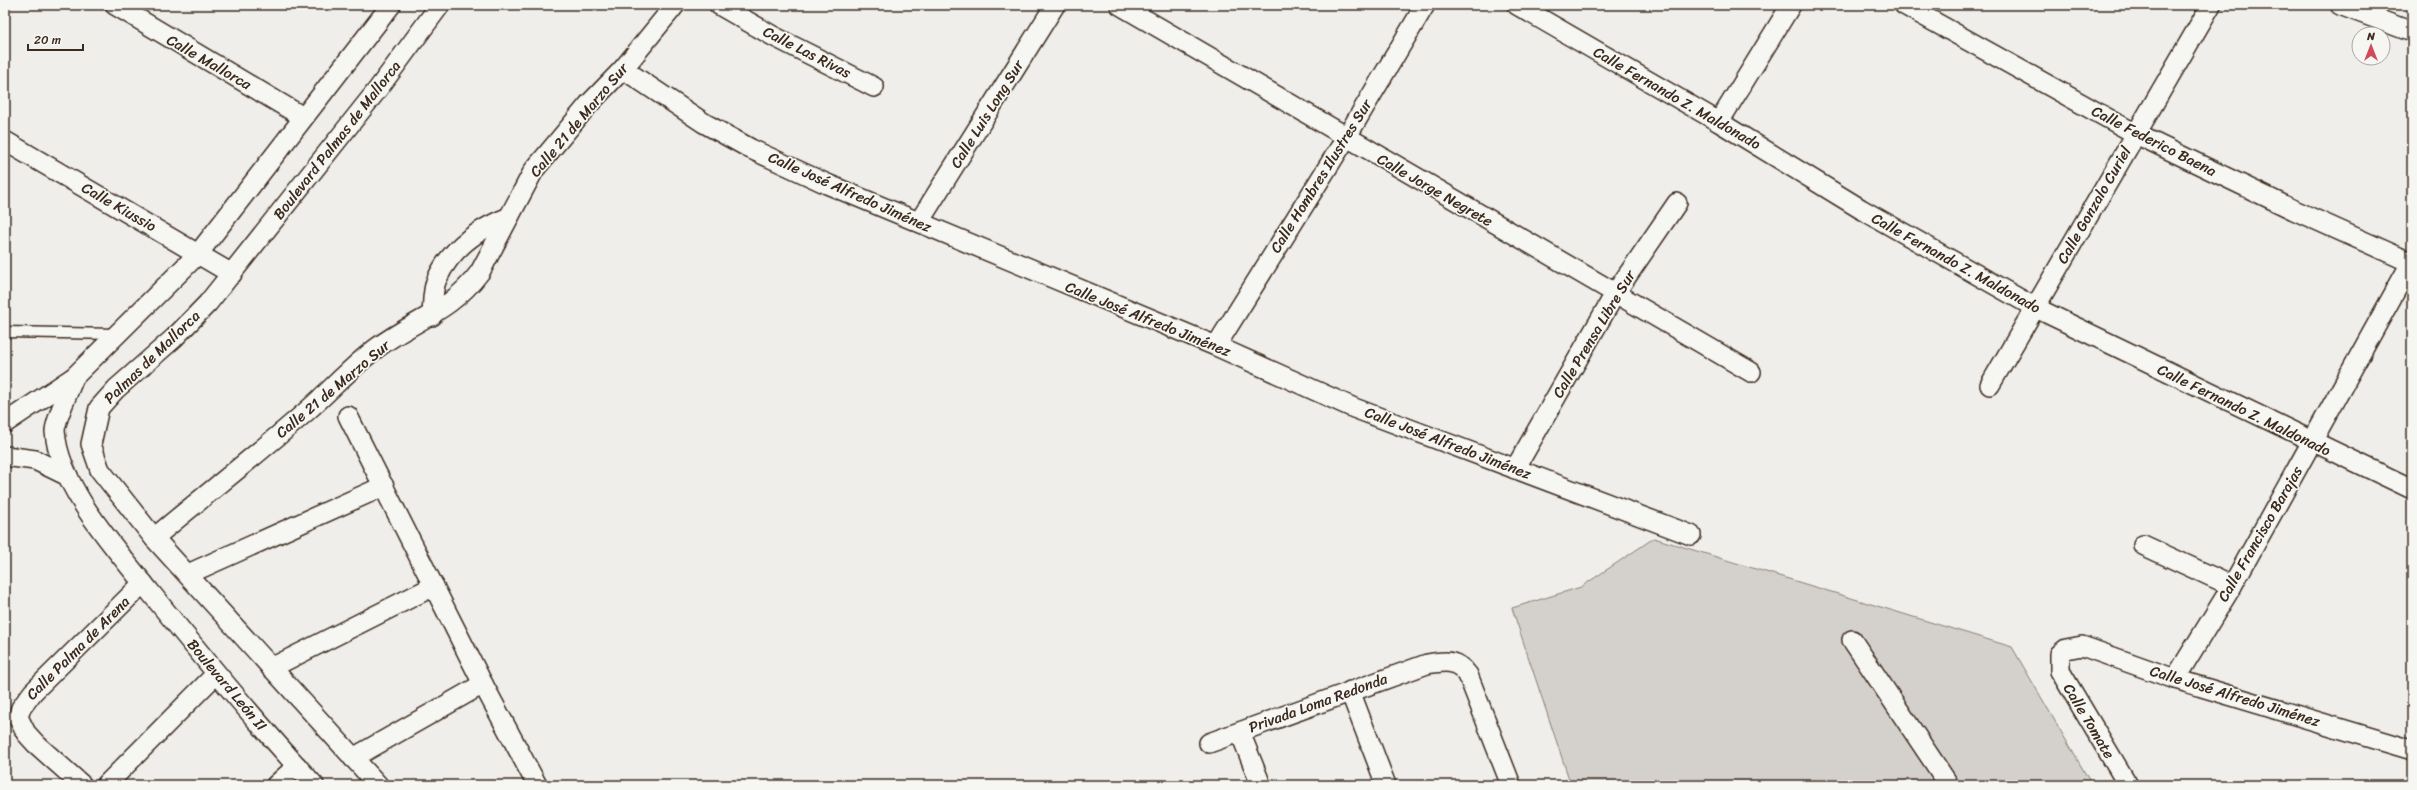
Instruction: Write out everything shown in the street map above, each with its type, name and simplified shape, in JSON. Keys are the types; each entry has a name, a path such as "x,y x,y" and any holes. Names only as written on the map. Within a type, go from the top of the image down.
{"street":[{"name":"Calle Mallorca","path":"116,5 303,117"},
{"path":"5,423 74,377 198,254 391,5"},
{"name":"Boulevard Palmas de Mallorca","path":"232,274 378,89 440,5"},
{"name":"Calle 21 de Marzo Sur","path":"154,538 309,410 378,347 452,303 470,286 490,253 534,170 588,104 623,69 675,5"},
{"name":"Calle Las Rivas","path":"719,5 774,36 874,87"},
{"name":"Calle Luis Long Sur","path":"919,222 1055,5"},
{"name":"Calle Jorge Negrete","path":"1120,5 1346,138 1616,292 1751,372"},
{"name":"Calle Hombres Ilustres Sur","path":"1216,346 1346,138 1425,5"},
{"name":"Calle Fernando Z. Maldonado","path":"1517,5 1718,122 1861,209 2034,307 2312,443 2412,489"},
{"path":"1718,122 1791,5"},
{"name":"Calle Federico Baena","path":"1904,5 2136,134 2294,210 2412,262"},
{"name":"Calle Gonzalo Curiel","path":"1990,385 2211,5"},
{"path":"2340,5 2412,32"},
{"name":"Calle José Alfredo Jiménez","path":"623,69 704,123 751,149 827,184 1216,346 1354,408 1691,535"},
{"name":"Calle Kiussio","path":"5,141 232,274"},
{"name":"Calle Prensa Libre Sur","path":"1515,469 1616,292 1677,203"},
{"path":"432,316 437,280 452,256 470,237 485,227 509,217"},
{"path":"470,237 490,253"},
{"name":"Calle Francisco Barajas","path":"2175,679 2232,586 2412,262"},
{"name":"Palmas de Mallorca","path":"232,274 198,313 116,389 99,408 91,444 100,470 154,538 378,785"},
{"path":"74,377 55,430 61,459 68,476 114,549 143,583"},
{"path":"348,416 483,684 529,782"},
{"path":"5,456 35,460 68,476"},
{"path":"188,574 384,486"},
{"path":"2144,545 2232,586"},
{"name":"Boulevard León II","path":"143,583 216,674 314,785"},
{"name":"Calle Palma de Arena","path":"82,785 36,744 24,729 18,717 21,708 34,692 143,583"},
{"path":"271,668 434,586"},
{"path":"1852,640 1949,785"},
{"name":"Calle José Alfredo Jiménez","path":"2060,654 2066,649 2082,646 2175,679 2412,750"},
{"name":"Calle Tomate","path":"2060,654 2060,671 2066,683 2128,785"},
{"name":"Privada Loma Redonda","path":"1210,743 1427,664 1443,661 1454,662 1462,666 1468,675 1511,785"},
{"path":"106,785 216,674"},
{"path":"353,758 483,684"},
{"path":"1350,691 1386,785"},
{"path":"1240,732 1261,785"},
{"path":"276,785 296,766"}],"lane":[{"path":"5,332 117,334"}],"shaded area":[{"path":"1654,538 2012,647 2092,785 1571,785 1512,608 1581,587"}]}
